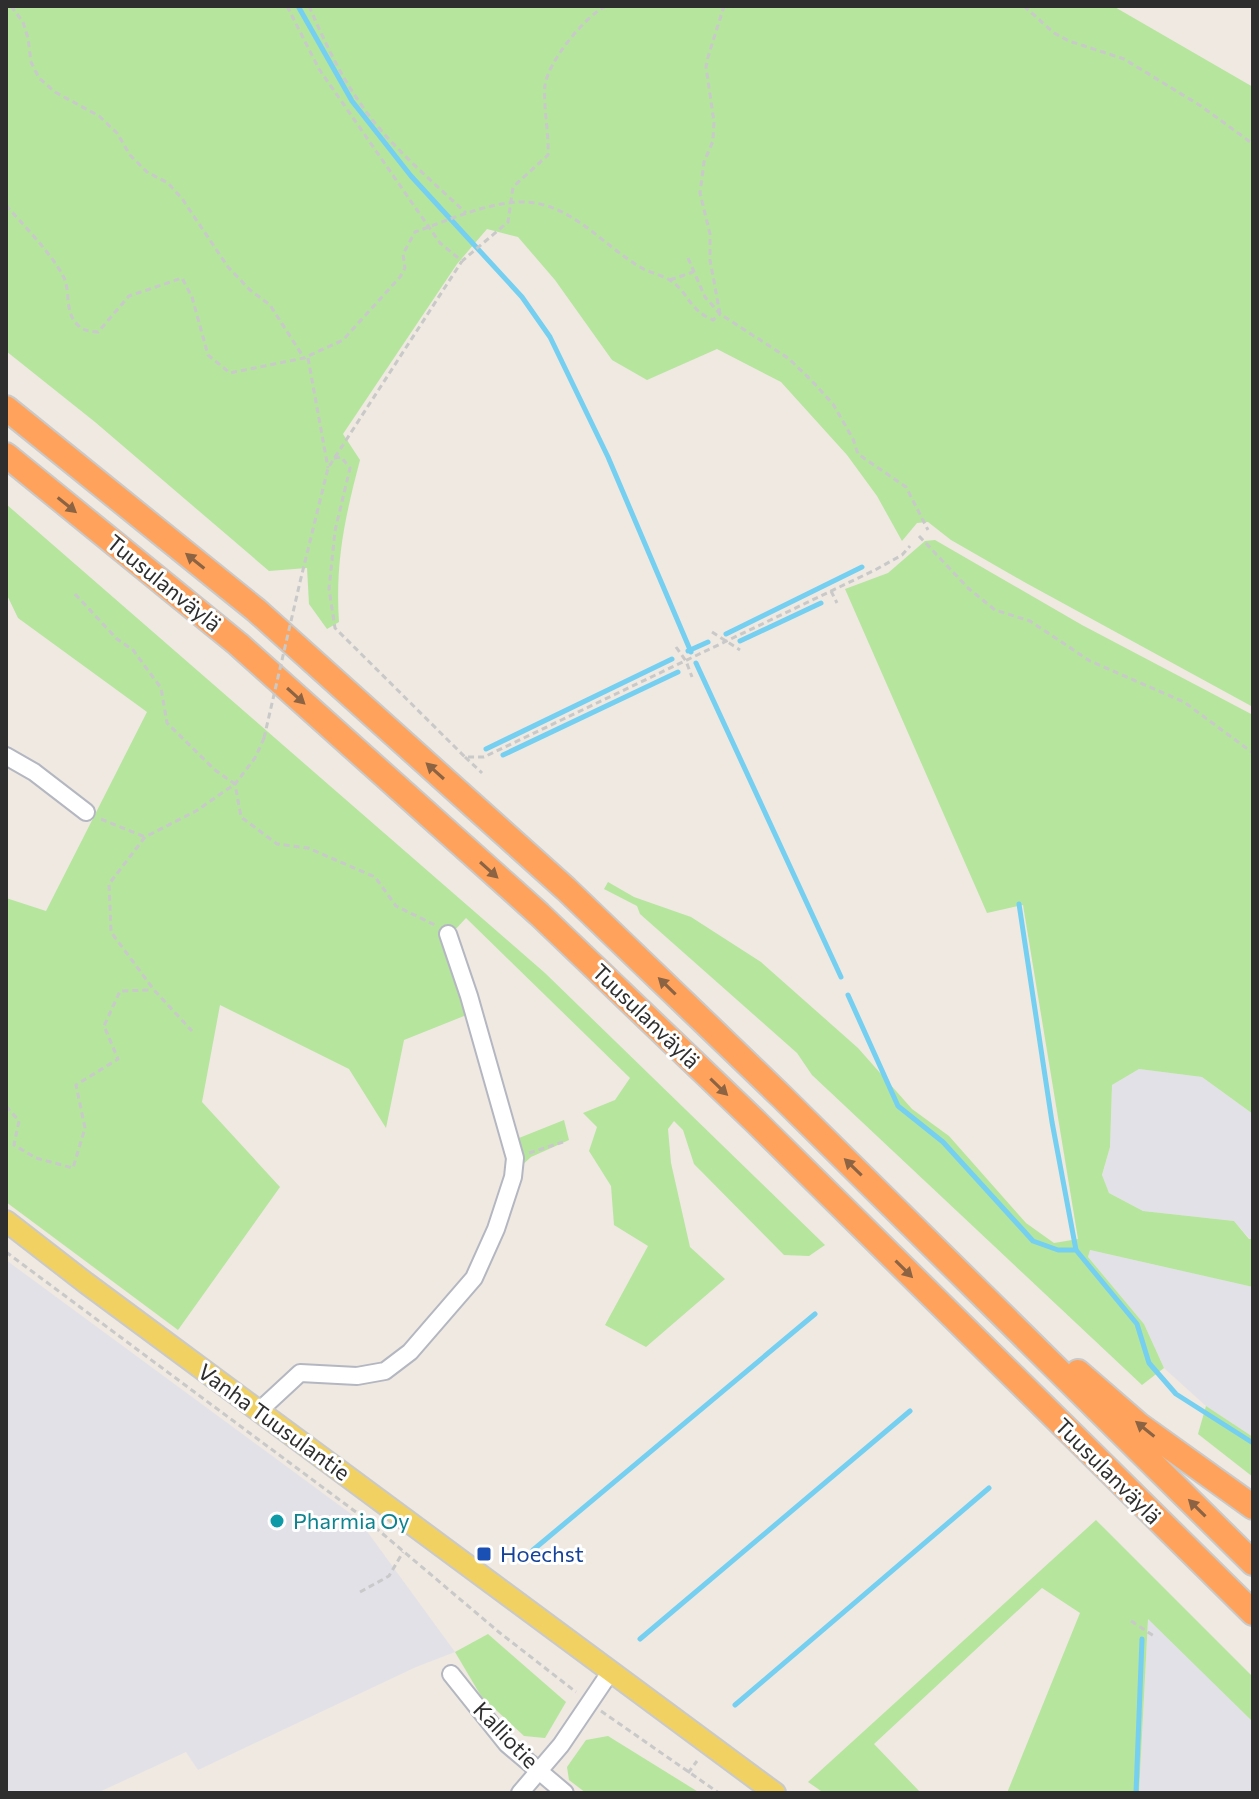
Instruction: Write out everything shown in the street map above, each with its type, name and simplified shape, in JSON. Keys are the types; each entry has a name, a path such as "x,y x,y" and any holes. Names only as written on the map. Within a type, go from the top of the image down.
{"highway":[{"name":"Tuusulanväylä","path":"6,408 256,610 566,889 782,1097 1253,1563"},
{"name":"Tuusulanväylä","path":"6,455 238,644 539,914 756,1122 1253,1613"},
{"path":"1003,1317 1090,1380 1139,1425 1253,1507"},
{"path":"1196,1558 1253,1622"}],"main road":[{"name":"Vanha Tuusulantie","path":"6,1221 775,1793"}],"street":[{"path":"6,756 34,772 86,812"},
{"path":"259,1411 300,1373 357,1376 385,1371 410,1352 474,1278 496,1229 513,1177 515,1158 448,934"},
{"path":"520,1793 540,1771 611,1671"},
{"name":"Kalliotie","path":"451,1674 507,1744 565,1793"}],"path":[{"path":"11,6 23,22 31,62 39,78 55,92 99,116 117,133 130,155 147,172 168,183 228,267 270,305 306,358 328,468"},
{"path":"287,6 319,69 440,243 462,261"},
{"path":"309,6 358,101 398,149 466,213"},
{"path":"192,1031 154,990 111,932 109,884 145,837 196,811 235,784 255,758 264,738 328,468 462,261 508,222 513,187 548,155 545,83 565,44 595,11 606,6"},
{"path":"720,314 710,260 710,234 700,193 704,162 713,141 708,57 724,6"},
{"path":"1024,6 1054,33 1124,59 1201,106 1253,144"},
{"path":"6,205 41,246 65,281 68,309 76,323 86,331 98,332 129,296 182,278 192,297 208,355 230,373 306,358 343,340 400,277 405,268 403,254 415,232 466,213 511,204 533,202 560,211 641,268 670,280 698,313 713,320 720,314"},
{"path":"688,258 705,297 720,314 788,358 811,380 833,404 858,454 906,487 928,530"},
{"path":"670,280 693,272"},
{"path":"334,458 341,457 350,468 335,531 329,589 335,628 482,773"},
{"path":"919,536 968,588 995,610 1030,621 1090,661 1184,702 1253,753"},
{"path":"465,757 484,757 831,591 902,555 910,546"},
{"path":"831,591 837,603"},
{"path":"75,594 117,639 133,650 161,688 167,723 215,770 235,784 241,817 277,844 308,848 375,877 396,906 428,919 448,934"},
{"path":"712,632 740,650"},
{"path":"676,647 692,677"},
{"path":"86,812 145,837"},
{"path":"6,1106 19,1121 14,1145 36,1158 73,1168 85,1128 76,1085 118,1059 104,1026 120,991 154,990"},
{"path":"515,1158 563,1142"},
{"path":"6,1252 364,1518 589,1703 719,1793"},
{"path":"360,1592 389,1576 403,1552"},
{"path":"1131,1621 1154,1636"},
{"path":"688,1773 697,1761"}],"shaded area":[{"path":"1139,1069 1202,1077 1253,1114 1253,1239 1234,1221 1143,1211 1109,1193 1102,1176 1110,1147 1112,1085"},
{"path":"1090,1250 1253,1287 1253,1437 1206,1406 1164,1368 1144,1324 1088,1257"},
{"path":"6,1260 358,1519 455,1652 416,1667 198,1770 186,1752 97,1793 6,1793"},
{"path":"1148,1618 1253,1722 1253,1793 1139,1793"}],"green space":[{"path":"6,6 1113,6 1253,87 1253,707 1026,583 951,540 928,522 917,523 902,541 877,496 847,455 781,382 717,349 647,380 612,360 555,280 518,237 487,229 457,264 343,434 360,460 342,540 338,579 339,622 327,629 309,604 307,568 269,571 95,422 6,351"},
{"path":"6,504 545,973 825,1245 809,1256 784,1255 694,1164 683,1130 674,1121 668,1129 671,1163 690,1247 725,1279 646,1347 605,1325 648,1246 614,1225 611,1186 589,1151 597,1127 583,1113 615,1100 630,1078 466,918 452,933 479,1010 404,1040 386,1128 349,1069 220,1005 202,1102 280,1187 178,1330 6,1202 6,898 46,911 147,712 18,618 6,593"},
{"path":"935,540 1082,625 1253,715 1253,1114 1202,1077 1139,1069 1112,1085 1110,1147 1102,1175 1109,1193 1143,1211 1234,1221 1249,1239 1253,1239 1253,1287 1090,1250 1088,1257 1144,1324 1164,1368 1142,1385 812,1075 797,1053 640,914 637,906 604,889 608,882 634,897 691,917 761,962 858,1048 912,1109 949,1136 1026,1223 1054,1243 1078,1239 1023,905 987,913 845,589 888,573 925,541"},
{"path":"564,1120 569,1140 531,1157 520,1167 514,1140"},
{"path":"1206,1406 1253,1437 1253,1477 1198,1434"},
{"path":"1096,1520 1253,1677 1253,1722 1148,1619 1139,1793 1007,1793 1080,1613 1042,1588 874,1744 921,1793 824,1793 808,1782"},
{"path":"488,1634 566,1702 545,1738 524,1736 481,1696 455,1652"},
{"path":"608,1736 700,1793 586,1793 569,1780 567,1767 586,1740"}],"waterway":[{"path":"298,6 352,101 411,176 522,297 550,337 608,457 691,652"},
{"path":"726,634 862,567"},
{"path":"740,641 821,603"},
{"path":"688,651 708,642"},
{"path":"486,749 672,659"},
{"path":"696,663 841,977"},
{"path":"503,755 678,672"},
{"path":"1019,904 1052,1122 1076,1250"},
{"path":"848,995 898,1106 943,1142 1033,1241 1058,1250 1076,1250 1137,1324 1149,1363 1176,1394 1253,1443"},
{"path":"533,1550 815,1314"},
{"path":"640,1639 910,1411"},
{"path":"735,1705 989,1488"},
{"path":"1136,1793 1142,1639"}],"place":[{"name":"Pharmia Oy","path":"277,1521"},
{"name":"Hoechst","path":"484,1554"}]}
